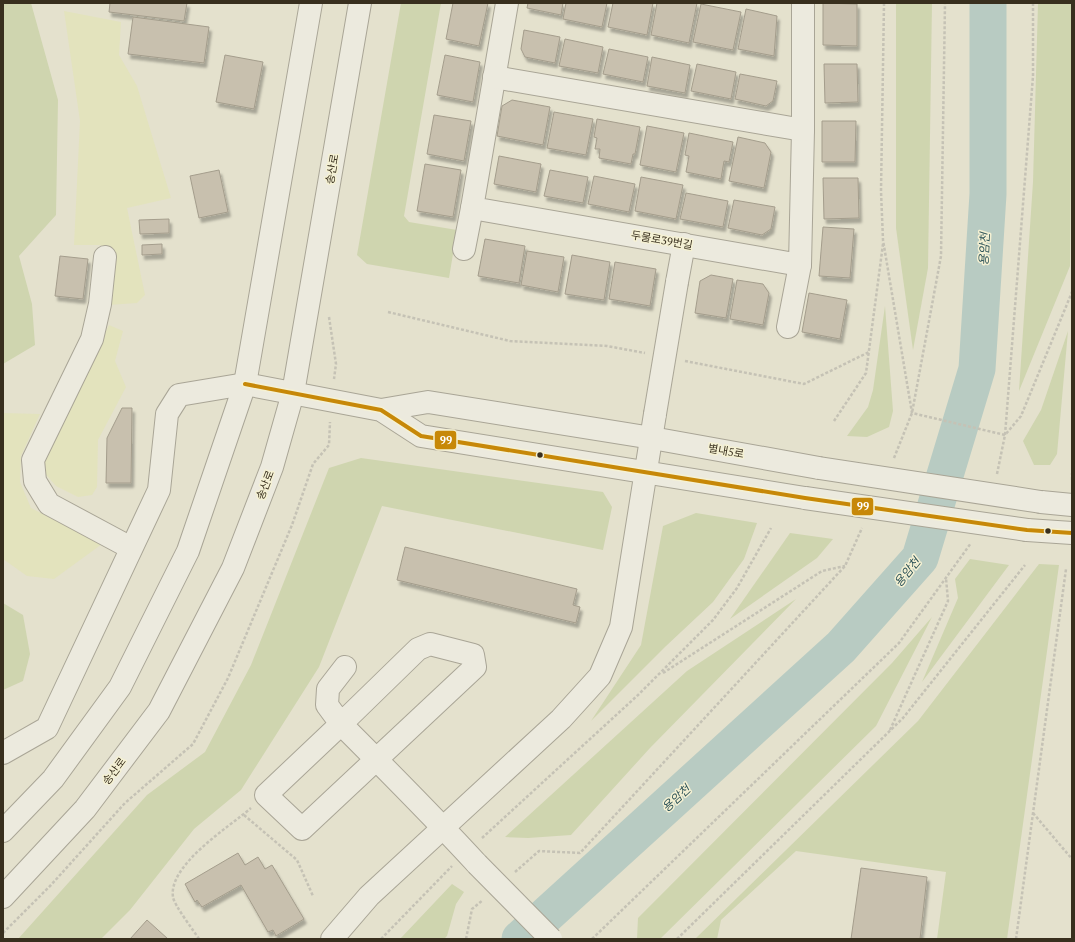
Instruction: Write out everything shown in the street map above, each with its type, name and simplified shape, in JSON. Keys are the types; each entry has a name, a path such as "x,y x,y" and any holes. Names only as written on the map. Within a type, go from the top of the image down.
{"street":[{"path":"3,831 53,779 120,687 188,551 245,384 311,3"},
{"name":"송산로","path":"3,897 85,810 159,711 233,568 272,467 293,392 360,3"},
{"path":"464,249 507,3"},
{"path":"788,327 800,265 803,130 803,3"},
{"path":"494,77 803,130"},
{"name":"두물로39번길","path":"472,208 800,265"},
{"path":"332,939 369,896 561,719 600,676 621,627 652,438 654,414 684,244"},
{"path":"105,257 100,304 92,339 33,460 35,481 48,504 131,548"},
{"name":"별내5로","path":"3,753 47,728 159,490 167,414 179,395 245,384 381,410 428,402 652,438 819,468 1041,502 1072,505"},
{"name":"별내5로","path":"381,410 421,436 646,471 805,498 1027,530 1072,533"},
{"path":"430,644 473,655 475,667 376,759 302,829 266,795 418,649 430,644"},
{"path":"345,667 328,689 327,705 341,724 551,939"}],"path":[{"path":"884,3 881,191 883,240 912,413 1005,435 1021,416 1072,292"},
{"path":"834,421 866,373 883,240"},
{"path":"388,312 510,341 607,346 652,354"},
{"path":"683,360 804,384 869,352"},
{"path":"1072,473 1072,480"},
{"path":"381,939 472,858 532,794 658,676 713,620 737,588 771,528"},
{"path":"677,939 903,718 1026,565"},
{"path":"658,676 822,571 845,566"},
{"path":"1016,939 1066,569"},
{"path":"889,732 948,601 946,578"},
{"path":"199,939 173,898 174,880 194,853 244,815 266,795"},
{"path":"1033,813 1072,860"},
{"path":"244,815 297,860 313,896"}],"green space":[{"path":"3,3 31,3 58,100 56,215 19,256 32,304 35,345 3,364"},
{"path":"401,3 441,3 404,216 409,222 457,230 449,278 367,264 357,255"},
{"path":"896,3 932,3 928,268 913,350 896,228"},
{"path":"1038,3 1072,3 1070,266 1019,391 1033,182"},
{"path":"64,11 121,22 119,55 137,86 171,198 127,208 145,295 137,303 108,305 113,253 100,245 74,245 80,121"},
{"path":"885,306 893,411 889,427 867,437 847,436 868,407 873,390"},
{"path":"109,325 123,331 115,361 126,387 98,440 97,487 92,495 78,497 56,486 42,470 44,454"},
{"path":"1068,331 1057,454 1050,465 1034,465 1023,441 1041,410"},
{"path":"3,413 40,414 21,456 20,482 31,508 102,544 54,579 27,576 3,559"},
{"path":"361,458 603,492 612,507 603,550 382,506 319,667 241,790 194,829 130,910 101,939 18,939 147,795 205,752 251,665 329,468"},
{"path":"696,513 757,523 744,559 713,602 666,646 591,721 641,645 663,526"},
{"path":"790,533 833,539 817,558 730,619"},
{"path":"970,559 1009,565 922,682 958,598 955,579"},
{"path":"1039,564 1059,565 1007,939 937,939 946,872 796,851 721,920 717,939 695,939 918,721"},
{"path":"796,599 650,748 571,835 528,838 505,837 687,671"},
{"path":"3,603 23,615 30,654 23,681 3,690"},
{"path":"932,617 876,726 660,939 637,939 638,918 892,663"},
{"path":"452,884 464,892 456,904 447,936 444,939 400,939"}],"building":[{"path":"110,3 187,3 184,21 109,12"},
{"path":"453,3 488,3 479,46 446,39"},
{"path":"528,3 563,3 561,15 527,8"},
{"path":"566,3 607,3 602,27 563,19"},
{"path":"613,3 653,3 647,35 608,27"},
{"path":"657,3 697,3 689,43 651,35"},
{"path":"823,3 857,4 857,46 823,45"},
{"path":"701,4 741,12 733,50 693,42"},
{"path":"746,9 777,16 774,56 738,49"},
{"path":"133,17 209,27 204,63 128,54"},
{"path":"524,30 560,37 555,63 525,57 521,49"},
{"path":"565,39 603,47 598,73 559,66"},
{"path":"609,49 648,57 643,82 603,74"},
{"path":"225,55 263,62 254,109 216,102"},
{"path":"445,55 480,62 473,102 437,95"},
{"path":"652,57 690,65 685,93 647,86"},
{"path":"697,64 736,72 731,99 691,91"},
{"path":"824,64 857,64 858,102 825,103"},
{"path":"740,74 777,81 773,101 766,106 735,99"},
{"path":"512,100 550,107 543,145 497,136 502,106"},
{"path":"554,112 593,119 586,155 547,148"},
{"path":"434,115 471,121 464,161 427,154"},
{"path":"597,119 640,127 635,154 633,154 631,164 599,158 600,149 595,149 597,138 594,137"},
{"path":"822,121 856,121 855,162 822,162"},
{"path":"647,126 684,133 676,172 640,165"},
{"path":"689,133 733,142 729,162 724,161 721,179 686,172 689,156 685,155"},
{"path":"738,137 765,143 771,152 764,188 729,181"},
{"path":"499,156 541,164 536,192 494,184"},
{"path":"425,164 461,170 453,217 417,211"},
{"path":"219,170 228,212 199,218 190,176"},
{"path":"550,170 588,177 583,203 544,196"},
{"path":"594,176 635,184 629,212 588,204"},
{"path":"641,177 683,185 676,219 635,211"},
{"path":"823,178 858,178 859,218 824,219"},
{"path":"686,193 728,201 723,227 680,219"},
{"path":"734,200 775,207 771,229 762,235 728,228"},
{"path":"169,219 169,233 140,234 139,220"},
{"path":"823,227 854,229 850,278 819,276"},
{"path":"485,239 525,246 519,283 478,276"},
{"path":"162,244 162,254 142,255 142,245"},
{"path":"527,251 564,257 558,292 521,285"},
{"path":"572,255 610,262 604,300 565,294"},
{"path":"60,256 88,259 83,299 55,296"},
{"path":"615,262 656,269 650,306 609,299"},
{"path":"711,275 733,279 726,318 695,313 700,281"},
{"path":"737,280 763,284 769,293 763,325 730,319"},
{"path":"809,293 847,300 840,339 802,332"},
{"path":"122,408 132,408 131,483 106,483 107,438"},
{"path":"405,547 577,589 573,605 580,607 576,623 397,580"},
{"path":"238,853 245,865 258,857 265,869 272,865 304,919 276,936 273,930 268,932 241,885 202,907 197,900 195,902 185,884"},
{"path":"861,868 927,877 920,939 851,939"},
{"path":"147,920 168,939 130,939"}],"waterway":[{"name":"용암천","path":"520,939 841,647 920,558 977,369 988,194 988,3"}],"transit line":[{"name":"99","path":"245,384 381,410 421,436 805,498 1027,530 1072,533"}]}
